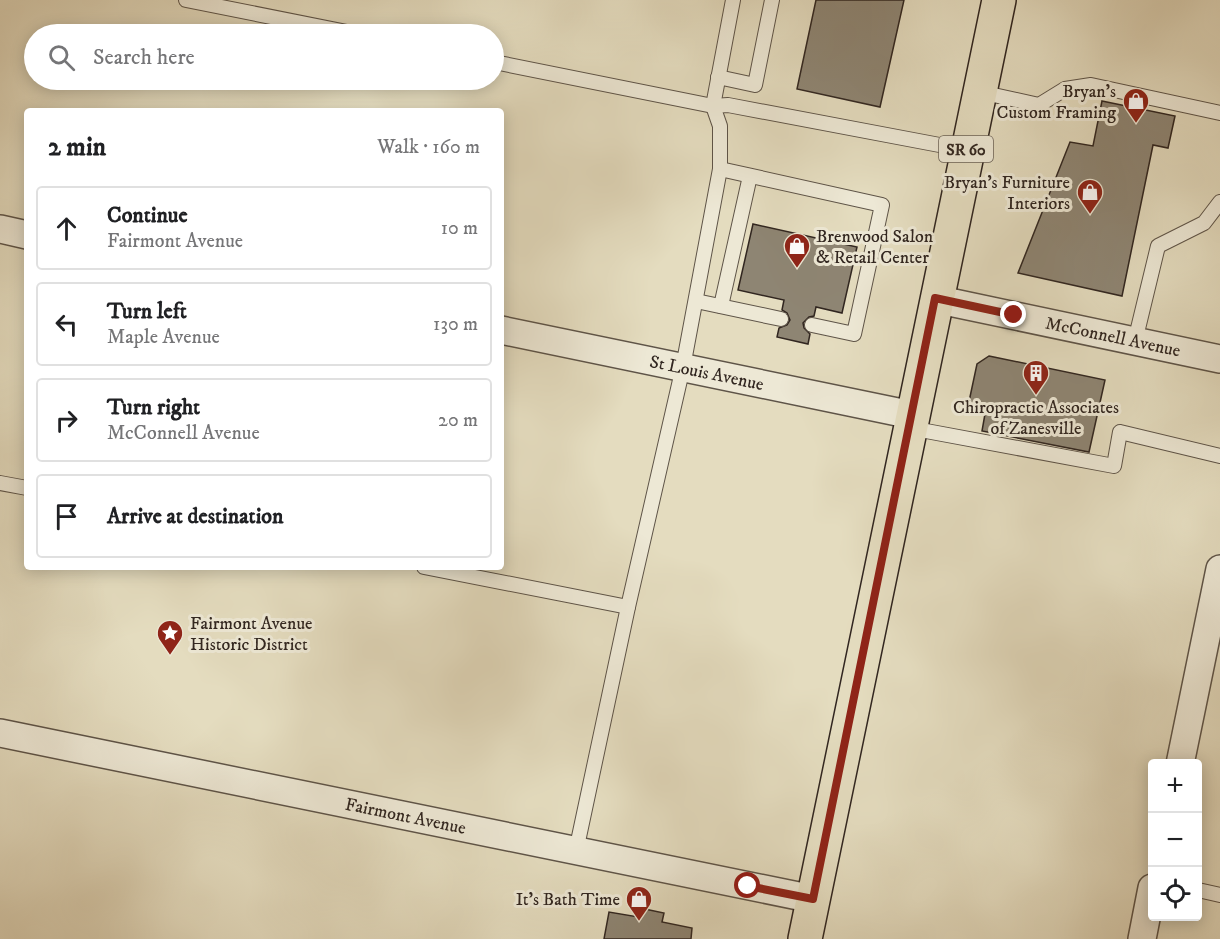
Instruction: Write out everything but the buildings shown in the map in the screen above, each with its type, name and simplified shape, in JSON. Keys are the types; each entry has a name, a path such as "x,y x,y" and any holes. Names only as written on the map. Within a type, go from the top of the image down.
{"main road":[{"name":"SR 60","path":"805,939 935,298 999,0"}],"street":[{"path":"0,229 24,234"},
{"name":"McConnell Avenue","path":"935,298 1220,359"},
{"name":"St Louis Avenue","path":"504,331 683,367 911,422"},
{"path":"1181,759 1219,583"},
{"name":"Fairmont Avenue","path":"0,733 813,899"},
{"path":"1142,939 1148,908"}],"lane":[{"path":"186,0 307,24"},
{"path":"576,851 627,608 696,301 720,169 720,126 713,106 733,0"},
{"path":"718,77 755,85 772,0"},
{"path":"504,64 713,106 728,105 966,150"},
{"path":"980,92 1039,105 1065,89 1091,85 1220,113"},
{"path":"720,169 882,205 854,334 812,325"},
{"path":"721,306 750,176"},
{"path":"1135,341 1158,246 1204,223 1220,202"},
{"path":"696,301 781,319"},
{"path":"911,422 1114,466 1120,432 1220,456"},
{"path":"0,483 24,487"},
{"path":"439,570 627,608"},
{"path":"1202,891 1220,895"}],"place":[{"name":"Bryan's Custom Framing","path":"1136,124"},
{"name":"Bryan's Furniture Interiors","path":"1090,215"},
{"name":"Brenwood Salon & Retail Center","path":"797,269"},
{"name":"Chiropractic Associates of Zanesville","path":"1036,396"},
{"name":"Fairmont Avenue Historic District","path":"170,656"},
{"name":"It's Bath Time","path":"639,922"}],"route":[{"path":"748,886 813,899 935,298 1014,315"}]}
